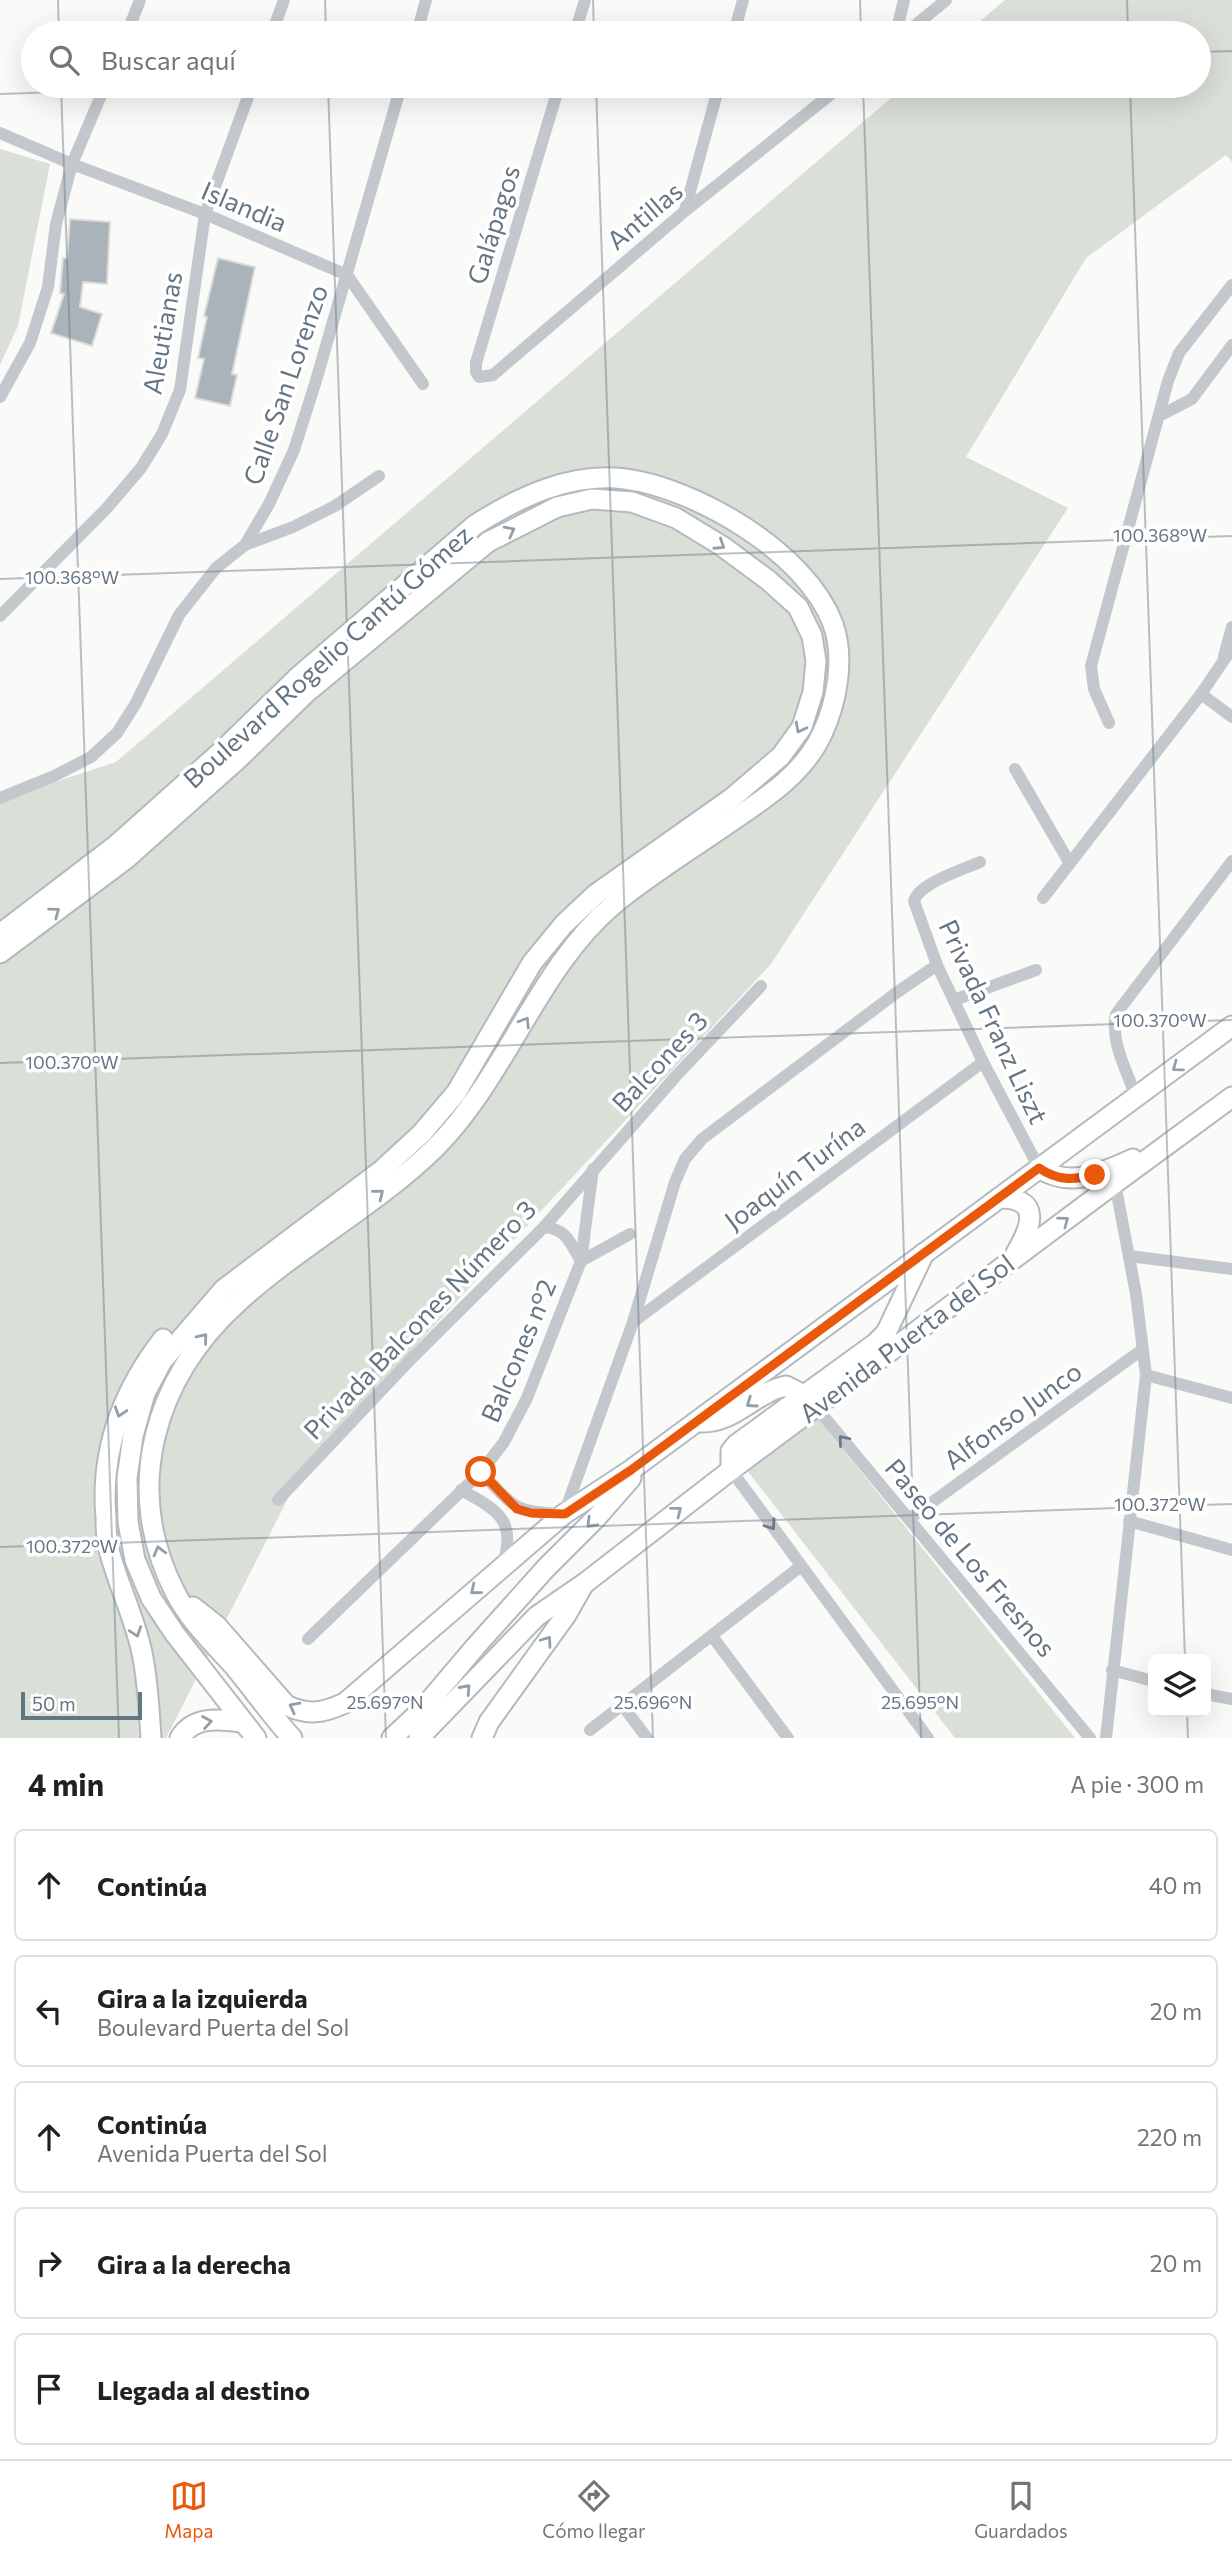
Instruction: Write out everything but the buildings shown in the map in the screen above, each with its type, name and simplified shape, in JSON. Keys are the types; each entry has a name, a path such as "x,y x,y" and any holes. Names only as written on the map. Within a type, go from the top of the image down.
{"main road":[{"name":"Boulevard Rogelio Cantú Gómez","path":"0,934 115,846 224,749 298,677 475,525 505,506 549,487 590,479 625,479 677,492 735,520 786,558 819,597 833,626 838,659 836,694 821,736 798,768 768,796 610,908 575,946 465,1114 436,1147 374,1199 239,1301 197,1345 163,1403 154,1437 149,1482 159,1555 175,1593 190,1617 286,1732"},
{"name":"Boulevard Rogelio Cantú Gómez","path":"0,953 127,859 237,760 306,693 488,542 557,507 592,499 632,502 676,518 722,546 768,580 798,607 812,636 816,661 813,692 802,727 781,756 732,798 596,894 564,925 532,963 456,1093 422,1133 382,1170 223,1289 162,1361 145,1394 133,1436 127,1478 128,1522 135,1560 151,1598 241,1722 256,1738"},
{"path":"175,1593 216,1626 286,1705 300,1712 314,1714 345,1703 443,1616 565,1514 631,1470 1232,1026"},
{"name":"Avenida Puerta del Sol","path":"810,1401 938,1316 1232,1097"},
{"path":"1039,1168 1050,1176 1076,1179 1095,1175 1167,1145"},
{"path":"999,1198 1013,1198 1023,1202 1029,1210 1027,1234 1009,1262"},
{"path":"419,1738 537,1616 731,1470 732,1451 737,1444 810,1401 876,1343 893,1322 925,1252"},
{"path":"150,1738 148,1690 142,1651 108,1548 104,1493 108,1450 123,1402 144,1364 192,1304 206,1293 223,1289"},
{"path":"905,1295 916,1310 938,1316"},
{"path":"696,1422 717,1420 738,1412 770,1390 779,1387 795,1388 810,1401"},
{"path":"392,1738 421,1711 545,1568 626,1485 630,1480 631,1470"},
{"path":"482,1738 489,1722 566,1615 584,1583"},
{"path":"180,1738 193,1724 205,1721 241,1722"}],"street":[{"path":"132,21 140,0"},
{"path":"276,21 284,0"},
{"path":"420,21 426,0"},
{"path":"579,21 585,0"},
{"path":"737,21 743,0"},
{"path":"899,21 904,0"},
{"path":"920,21 946,0"},
{"path":"0,397 30,343 48,287 56,223 72,164 100,98"},
{"name":"Aleutianas","path":"0,616 107,508 141,468 162,435 180,390 205,214 248,98"},
{"name":"Calle San Lorenzo","path":"0,798 54,776 91,757 117,733 136,703 179,615 216,568 245,545 269,504 294,450 398,98"},
{"name":"Galápagos","path":"479,377 476,363 555,98"},
{"path":"685,211 716,98"},
{"name":"Antillas","path":"479,377 493,375 685,211 826,98"},
{"name":"Islandia","path":"0,133 72,164 205,214 347,275"},
{"path":"347,275 423,384"},
{"path":"1110,723 1094,689 1091,666 1161,415 1168,381 1179,353 1232,285"},
{"path":"1161,415 1192,399 1232,345"},
{"path":"245,545 293,527 335,506 379,476"},
{"path":"1223,660 1232,627"},
{"path":"1043,898 1201,694 1232,648"},
{"path":"1201,694 1232,717"},
{"path":"1015,769 1069,862"},
{"path":"1136,1097 1117,1044 1113,1026 1116,1014 1232,861"},
{"name":"Privada Franz Liszt","path":"980,862 924,887 916,894 914,901 937,965 983,1062 1039,1168"},
{"path":"481,1472 517,1509 531,1513 565,1514 633,1322 675,1182 685,1159 702,1139 937,965"},
{"path":"954,1000 1036,970"},
{"name":"Balcones 3","path":"593,1169 761,986"},
{"name":"Joaquín Turína","path":"633,1322 983,1062"},
{"name":"Privada Balcones Número 3","path":"278,1500 411,1359 544,1227 593,1169"},
{"name":"Balcones n°2","path":"308,1639 481,1472 504,1442 527,1398 581,1261 593,1169"},
{"path":"1106,1738 1146,1375 1115,1182"},
{"path":"544,1227 557,1228 565,1234 581,1261 629,1234"},
{"path":"1129,1256 1232,1269"},
{"name":"Alfonso Junco","path":"909,1519 1143,1349"},
{"path":"1146,1375 1232,1398"},
{"name":"Paseo de Los Fresnos","path":"810,1401 1090,1738"},
{"path":"731,1470 928,1738"},
{"path":"461,1490 484,1503 505,1522 508,1538 500,1570"},
{"path":"505,1522 517,1509"},
{"path":"1129,1521 1232,1550"},
{"path":"590,1730 801,1566"},
{"path":"712,1636 788,1738"},
{"path":"1112,1670 1148,1680"},
{"path":"1211,1695 1232,1699"},
{"path":"623,1706 647,1738"}],"shaded area":[{"path":"1005,0 1232,0 1232,162 1226,155 1086,258 966,457 1068,508 771,964 306,1463 166,1738 0,1738 0,800 116,762 891,98 1211,98 1211,21 980,21"},
{"path":"0,149 50,164 18,326 0,365"},
{"path":"817,1417 1075,1738 955,1738 746,1469"}],"route":[{"path":"481,1472 517,1509 531,1513 565,1514 631,1470 1039,1168 1050,1176 1061,1179 1095,1175"}]}
